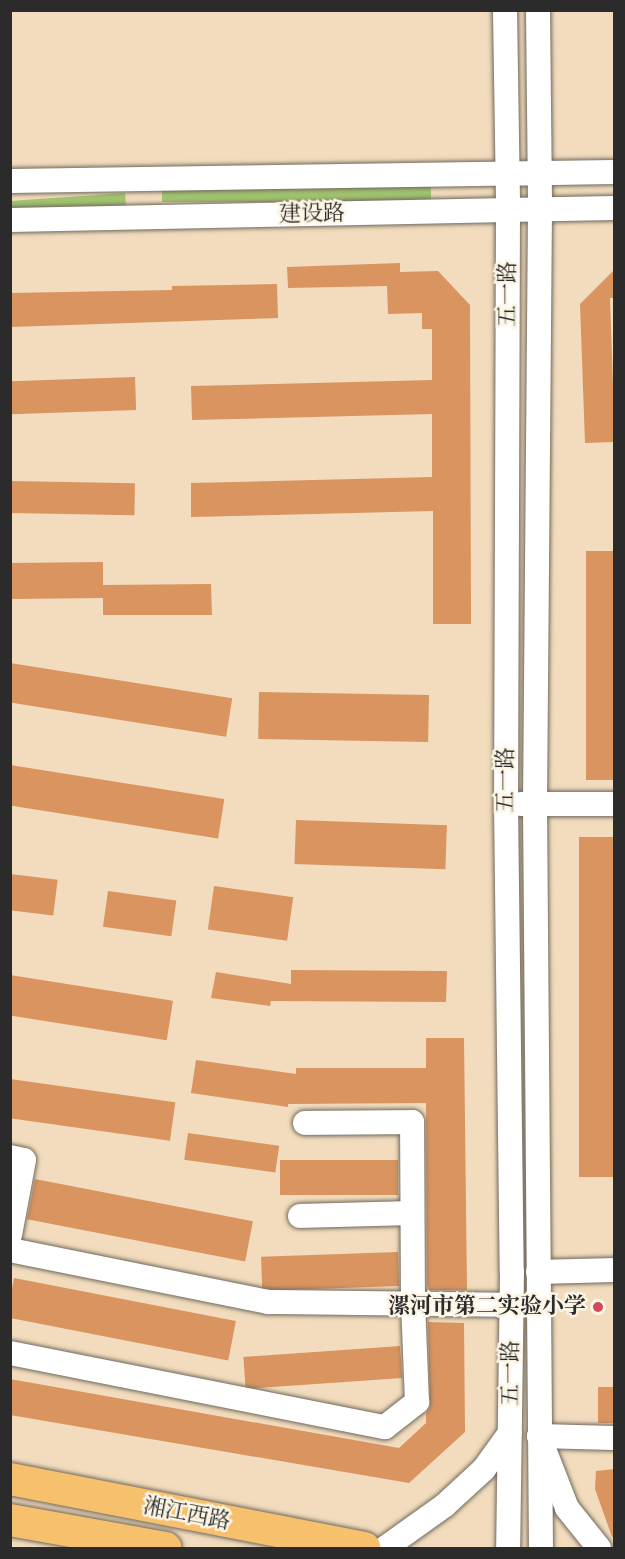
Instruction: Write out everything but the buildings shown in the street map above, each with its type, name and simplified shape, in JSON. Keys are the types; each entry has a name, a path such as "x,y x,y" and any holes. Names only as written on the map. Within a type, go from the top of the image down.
{"main road":[{"name":"湘江西路","path":"10,1479 364,1548"},
{"name":"湘江西路","path":"10,1520 166,1548"}],"street":[{"name":"五一路","path":"505,10 508,172 506,804 511,1305 508,1548"},
{"name":"五一路","path":"538,10 540,209 535,804 541,1548"},
{"name":"建设路","path":"10,181 615,172"},
{"path":"142,179 144,217"},
{"name":"建设路","path":"10,220 615,208"},
{"path":"506,804 615,804"},
{"path":"10,1353 385,1427 417,1402 411,1213 412,1122 305,1123"},
{"path":"10,1157 24,1160 10,1235"},
{"path":"300,1216 411,1213"},
{"path":"10,1250 268,1302 511,1305"},
{"path":"538,1272 615,1270"},
{"path":"385,1548 445,1505 484,1469 510,1433"},
{"path":"599,1548 567,1508 539,1436 615,1438"}],"green space":[{"path":"162,186 431,186 431,202 162,202"},
{"path":"125,193 126,208 11,216 10,201"}],"place":[{"name":"漯河市第二实验小学","path":"598,1307"}]}
